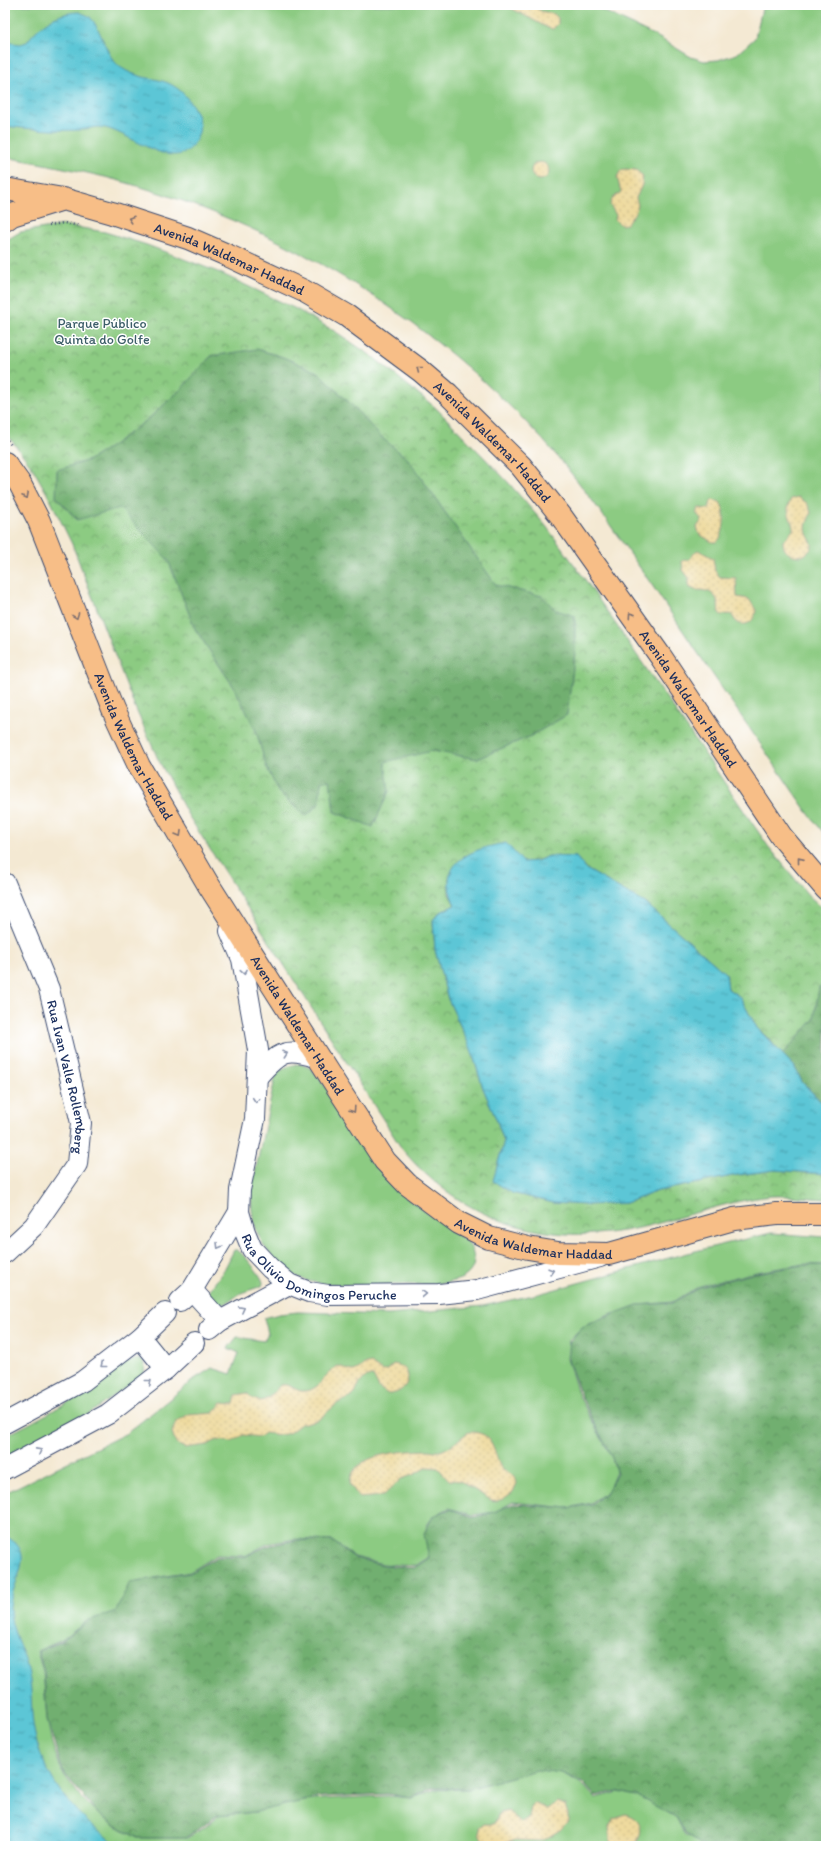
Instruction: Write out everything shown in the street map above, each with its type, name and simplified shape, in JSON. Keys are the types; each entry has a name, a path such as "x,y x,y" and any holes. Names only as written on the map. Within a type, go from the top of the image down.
{"main road":[{"name":"Avenida Waldemar Haddad","path":"5,189 63,199 188,238 227,255 304,291 347,316 384,343 448,394 521,466 561,516 660,657 781,836 826,889"},
{"path":"5,220 12,215 63,199"},
{"name":"Avenida Waldemar Haddad","path":"8,455 20,484 39,521 113,710 139,766 208,884 319,1058 385,1160 408,1184 459,1223 489,1238 528,1248 558,1253 609,1254 734,1220 777,1214 826,1214"}],"street":[{"name":"Rua Ivan Valle Rollemberg","path":"5,883 49,989 81,1124 77,1164 34,1226 5,1254"},
{"name":"Rua Olívio Domingos Peruche","path":"208,884 242,959 258,1050 255,1119 240,1190 239,1212 252,1249 270,1268 289,1284 309,1292 328,1295 439,1294 477,1290 609,1254"},
{"path":"258,1076 272,1060 286,1052 299,1052 319,1058"},
{"path":"239,1212 186,1295 214,1325 289,1284"},
{"path":"5,1423 83,1381 140,1337 165,1313"},
{"path":"140,1337 166,1369"},
{"path":"5,1469 108,1414 166,1369 194,1343"}],"path":[{"path":"42,226 64,223 85,226"},
{"path":"5,437 8,455"}],"green space":[{"path":"5,5 591,5 656,36 691,57 704,61 718,60 737,54 755,38 763,5 826,5 826,836 805,809 594,502 543,440 524,420 479,377 432,338 383,302 331,270 278,241 222,216 165,195 105,177 5,157"},
{"name":"Parque Público Quinta do Golfe","path":"64,225 105,232 147,245 218,272 296,309 336,332 373,357 436,408 507,481 546,526 584,578 768,846 809,896 826,911 826,983 819,987 814,1019 782,1055 770,1040 757,1028 740,997 728,989 726,974 645,903 586,869 576,857 549,856 537,861 523,862 513,853 478,851 465,856 449,877 449,894 455,905 439,913 433,920 435,950 448,999 471,1049 483,1088 504,1141 496,1170 512,1193 554,1203 586,1205 626,1203 658,1191 737,1175 775,1170 826,1174 826,1199 792,1196 754,1198 639,1228 605,1233 571,1234 539,1231 508,1223 479,1211 451,1195 426,1174 402,1149 188,815 158,759 134,705 72,544 49,497 32,467 5,432 5,241 20,232","holes":["257,349 283,357 318,372 354,407 380,436 408,459 496,585 542,596 556,610 575,616 575,653 567,715 531,736 477,759 432,751 385,762 389,791 373,827 334,812 330,780 321,782 319,804 306,816 279,793 266,766 256,731 235,689 195,629 168,560 120,508 77,520 56,497 57,470 89,460 113,445 148,419 180,390 211,356"]},
{"path":"257,349 283,357 318,372 354,407 380,436 408,459 496,585 542,596 556,610 575,616 575,653 567,715 531,736 477,759 432,751 389,791 373,827 334,812 330,781 321,782 319,804 306,816 279,793 266,766 256,731 235,689 195,629 168,560 78,520 56,497 57,470 89,460 113,445 148,419 180,390 211,356"},
{"path":"826,983 826,1107 802,1082 794,1066 782,1055 814,1019 819,987"},
{"path":"300,1064 310,1068 319,1077 386,1178 407,1198 468,1242 472,1250 474,1263 467,1275 460,1279 434,1284 353,1286 330,1285 308,1281 297,1277 273,1258 266,1249 256,1230 252,1209 252,1187 276,1074 287,1067"},
{"path":"771,1233 826,1237 826,1265 804,1264 756,1272 700,1286 672,1302 638,1305 604,1317 582,1327 569,1340 567,1359 579,1396 612,1458 616,1472 608,1491 591,1503 568,1508 513,1502 494,1512 473,1515 449,1508 434,1517 429,1522 426,1539 429,1557 415,1566 383,1564 355,1557 332,1541 295,1539 267,1544 245,1556 217,1555 190,1572 130,1582 117,1611 87,1621 62,1640 37,1651 43,1672 47,1719 52,1743 62,1772 80,1796 100,1816 137,1838 187,1838 204,1828 218,1816 256,1812 289,1803 323,1799 387,1796 412,1798 433,1790 468,1789 539,1769 562,1773 582,1784 595,1798 618,1792 639,1797 676,1817 685,1835 706,1846 5,1846 5,1493 127,1433 196,1378 212,1368 231,1374 239,1353 228,1348 237,1337 264,1341 268,1333 264,1318 279,1314 298,1312 388,1315 483,1306 538,1294 687,1253"},
{"path":"234,1250 240,1252 252,1265 262,1280 262,1286 241,1293 225,1304 215,1305 208,1295 209,1291 224,1270"},
{"path":"803,1265 826,1265 826,1846 707,1846 700,1844 686,1834 676,1817 638,1797 617,1791 595,1796 583,1783 562,1773 537,1770 468,1789 432,1788 411,1798 387,1794 321,1797 255,1812 216,1816 185,1838 138,1838 100,1816 63,1772 47,1719 44,1672 38,1651 61,1642 87,1621 116,1611 130,1582 190,1573 217,1557 244,1557 267,1546 296,1540 332,1541 355,1558 383,1565 414,1568 429,1558 424,1534 433,1516 450,1509 474,1517 494,1512 513,1504 569,1508 592,1504 607,1492 617,1473 613,1460 581,1396 568,1360 570,1341 582,1327 637,1305 672,1303 700,1287 756,1273"},
{"path":"139,1359 145,1363 144,1374 86,1416 5,1458 5,1436 58,1408 89,1389 119,1367 132,1360"}],"sand":[{"path":"505,5 533,5 541,11 554,14 558,18 558,24 553,29 548,28"},
{"path":"540,162 546,165 549,171 546,177 540,180 534,177 531,171 534,165"},
{"path":"621,170 636,170 643,176 642,185 636,198 638,205 636,211 627,224 621,225 615,220 616,215 610,205 612,199 621,192 617,177"},
{"path":"798,497 807,503 811,512 806,528 812,546 811,549 803,556 792,555 786,551 783,545 783,541 793,530 788,511 789,504 791,499"},
{"path":"713,500 720,502 724,511 722,534 717,542 712,542 699,534 697,527 702,520 696,513 699,508 709,509 711,501"},
{"path":"698,550 713,558 715,571 720,577 736,578 737,597 749,599 756,610 754,617 750,622 747,624 741,624 737,623 731,614 721,615 715,596 709,592 695,590 689,587 689,578 683,570 682,561 690,559"},
{"path":"371,1363 382,1371 388,1370 393,1364 401,1366 408,1374 406,1385 396,1393 388,1394 379,1388 373,1376 367,1376 360,1383 352,1397 338,1403 318,1420 301,1424 289,1433 281,1435 265,1433 260,1437 243,1435 232,1442 217,1440 207,1445 185,1448 176,1444 172,1432 176,1422 187,1415 213,1413 222,1403 234,1404 236,1395 247,1393 252,1398 257,1400 265,1400 273,1394 280,1385 288,1385 301,1391 310,1390 315,1388 333,1369 338,1366 353,1371"},
{"path":"469,1432 485,1435 489,1439 503,1470 514,1476 516,1479 517,1483 513,1492 503,1499 497,1501 491,1500 460,1481 449,1480 438,1468 427,1467 413,1475 401,1479 383,1496 360,1498 350,1485 352,1474 359,1466 368,1460 406,1451 444,1450"},
{"path":"557,1802 565,1805 568,1814 568,1822 560,1830 542,1841 516,1840 498,1846 493,1846 480,1836 479,1828 484,1824 494,1824 499,1813 508,1811 521,1822 529,1818 531,1807 535,1803 547,1809"},
{"path":"625,1814 631,1816 638,1823 641,1832 640,1836 633,1846 616,1846 610,1840 609,1827 614,1818"}],"water":[{"path":"79,12 89,16 94,22 111,57 122,68 143,77 169,83 181,91 189,100 200,125 197,137 192,146 183,153 172,155 147,147 109,129 98,127 80,130 59,130 5,126 5,42 20,44 27,42 37,30 49,21 56,17"},
{"path":"506,843 523,862 537,861 549,856 576,857 586,869 645,903 726,974 728,989 740,997 757,1028 794,1066 802,1082 826,1107 826,1174 775,1170 737,1175 658,1191 626,1203 586,1205 554,1203 512,1193 493,1181 504,1141 483,1088 471,1049 448,999 435,950 433,920 439,913 455,905 450,891 449,878 453,869 460,860 480,849"},
{"path":"5,1536 16,1544 20,1549 22,1556 21,1567 11,1600 10,1614 28,1670 34,1730 45,1765 54,1782 77,1811 90,1824 120,1846 5,1846"}]}
